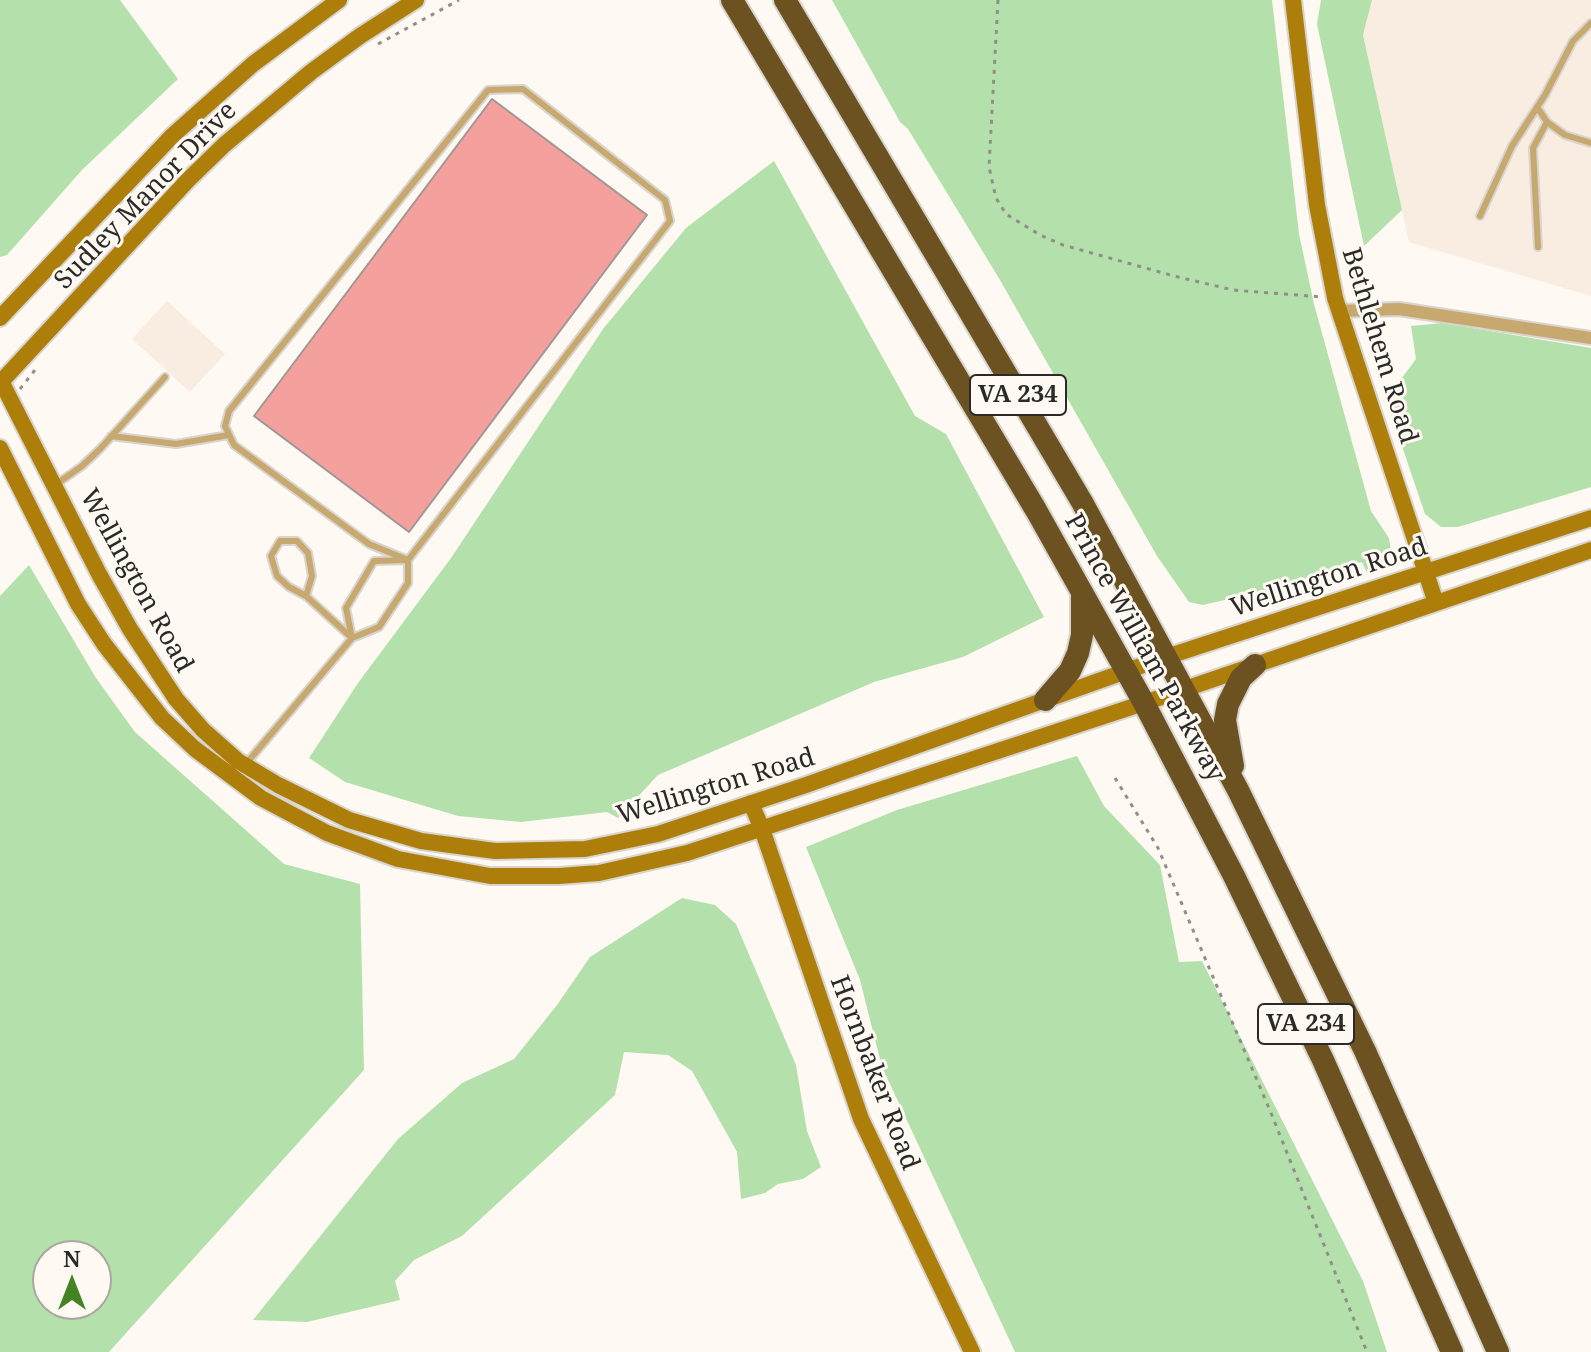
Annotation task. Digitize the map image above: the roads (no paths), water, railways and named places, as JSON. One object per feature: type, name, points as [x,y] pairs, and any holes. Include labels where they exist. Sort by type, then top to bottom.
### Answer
[{"type":"highway","name":"Prince William Parkway","points":[[732,0],[1027,494],[1144,703],[1234,876],[1323,1060],[1452,1352]]},
{"type":"highway","name":"Prince William Parkway","points":[[785,0],[1082,502],[1238,790],[1365,1051],[1498,1352]]},
{"type":"highway","points":[[1045,700],[1059,686],[1078,653],[1084,615],[1080,588]]},
{"type":"highway","points":[[1238,790],[1225,720],[1234,690],[1255,665]]},
{"type":"main road","name":"Sudley Manor Drive","points":[[0,318],[172,136],[253,64],[339,0]]},
{"type":"main road","name":"Sudley Manor Drive","points":[[0,381],[224,145],[311,72],[416,0]]},
{"type":"main road","name":"Bethlehem Road","points":[[1293,0],[1317,205],[1337,304],[1436,603]]},
{"type":"main road","name":"Wellington Road","points":[[0,381],[99,574],[151,663],[203,730],[245,765],[349,820],[421,841],[495,851],[540,852],[619,843],[658,834],[1166,657],[1591,518]]},
{"type":"main road","name":"Wellington Road","points":[[0,448],[78,604],[132,682],[162,718],[195,749],[261,798],[298,819],[353,843],[398,859],[490,876],[599,873],[632,868],[687,853],[1184,690],[1591,550]]},
{"type":"main road","name":"Hornbaker Road","points":[[751,803],[861,1119],[972,1352]]},
{"type":"street","points":[[1337,304],[1410,310],[1591,338]]},
{"type":"lane","points":[[1480,216],[1512,146],[1573,41],[1591,23]]},
{"type":"lane","points":[[245,765],[352,638],[379,627],[408,583],[408,560],[670,221],[665,200],[523,89],[488,90],[229,411],[225,426],[234,445],[369,544],[408,560]]},
{"type":"lane","points":[[1537,107],[1547,122],[1565,135],[1591,143]]},
{"type":"lane","points":[[1538,247],[1533,148],[1547,122]]},
{"type":"lane","points":[[55,485],[82,466],[165,377]]},
{"type":"lane","points":[[111,436],[176,444],[229,435]]},
{"type":"lane","points":[[306,596],[312,576],[308,553],[297,541],[280,541],[271,556],[277,576],[306,596],[352,638]]},
{"type":"lane","points":[[352,638],[346,608],[374,561],[408,560]]}]
